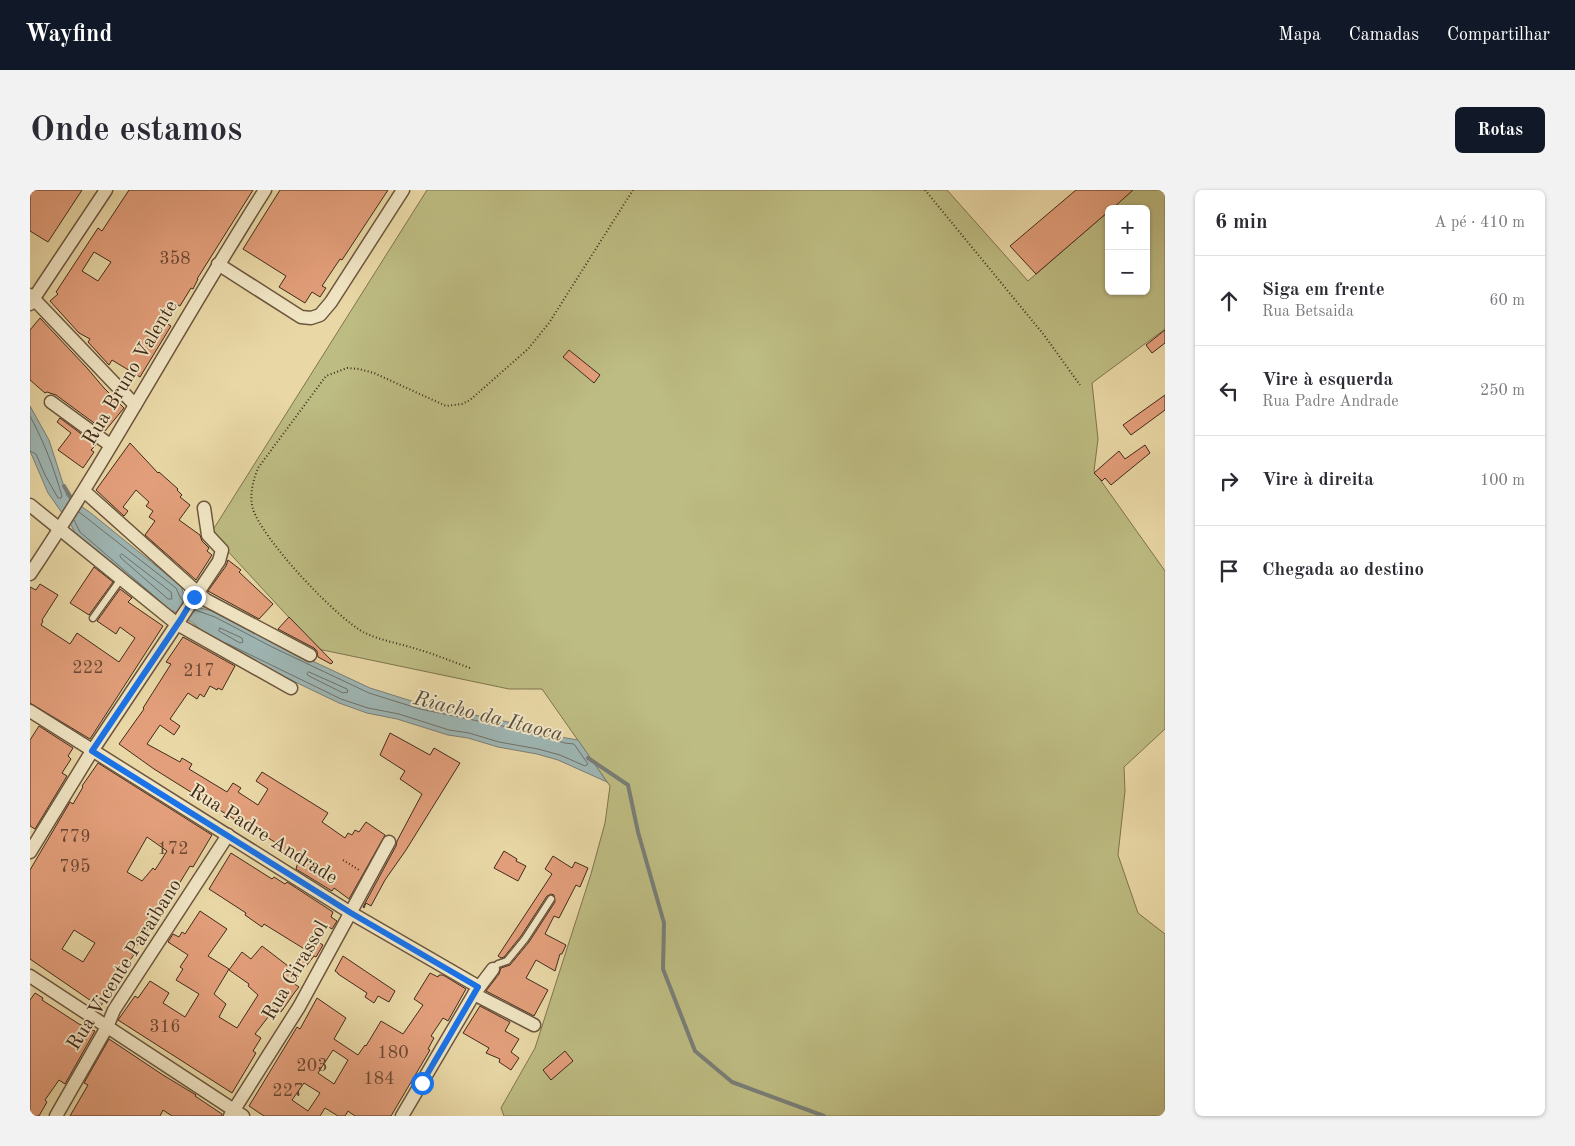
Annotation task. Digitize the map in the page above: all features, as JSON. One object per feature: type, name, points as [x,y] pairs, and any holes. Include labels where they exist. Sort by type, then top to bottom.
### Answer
[{"type":"street","points":[[106,190],[31,300],[135,405]]},
{"type":"street","name":"Rua Bruno Valente","points":[[30,574],[61,528],[218,264],[265,190]]},
{"type":"street","points":[[218,264],[301,317],[320,315],[350,275],[403,190]]},
{"type":"street","points":[[51,402],[110,445]]},
{"type":"street","points":[[82,493],[196,595],[310,655]]},
{"type":"street","points":[[30,505],[61,528],[121,579],[179,621],[291,688]]},
{"type":"street","points":[[30,852],[92,751],[219,561],[222,550],[208,535],[204,508]]},
{"type":"street","name":"Rua Padre Andrade","points":[[30,711],[351,913],[534,1025]]},
{"type":"street","name":"Rua Vicente Paraibano","points":[[56,1116],[107,1027],[114,1010],[228,835]]},
{"type":"street","name":"Rua Girassol","points":[[235,1114],[299,1007],[389,842]]},
{"type":"street","points":[[402,1116],[476,990],[493,969]]},
{"type":"street","points":[[30,976],[235,1114]]},
{"type":"lane","points":[[92,618],[121,579]]},
{"type":"lane","points":[[493,969],[498,964],[507,961],[525,939],[551,899]]},
{"type":"path","points":[[470,668],[363,632],[340,616],[298,572],[259,524],[251,496],[258,468],[326,376],[335,371],[347,368],[374,373],[446,406],[462,404],[470,400],[528,349],[550,323],[632,190]]},
{"type":"path","points":[[925,190],[1044,335],[1080,385]]},
{"type":"path","points":[[343,860],[370,876]]},
{"type":"shaded area","points":[[427,190],[947,190],[1028,281],[1105,214],[1105,295],[1150,295],[1150,205],[1116,205],[1133,190],[1165,190],[1165,329],[1092,383],[1098,439],[1094,471],[1165,571],[1165,729],[1124,767],[1125,791],[1118,855],[1138,913],[1165,934],[1165,1116],[504,1116],[501,1108],[535,1048],[591,874],[605,823],[610,786],[542,689],[509,689],[318,649],[211,533]]},
{"type":"water","points":[[30,406],[49,440],[67,496],[181,586],[184,595],[200,608],[217,612],[274,643],[370,688],[421,704],[513,723],[578,740],[607,782],[558,760],[498,747],[468,738],[448,735],[397,719],[367,713],[339,703],[216,644],[193,623],[173,611],[164,610],[76,535],[48,493],[30,451]]},
{"type":"building","points":[[30,190],[82,190],[48,242],[30,231]]},
{"type":"building","points":[[129,190],[253,190],[197,279],[193,289],[191,288],[180,306],[174,303],[163,321],[171,326],[140,377],[112,360],[109,365],[88,342],[90,339],[79,333],[50,301],[58,294],[56,292],[98,228],[102,231]],"holes":[[[94,252],[111,262],[98,281],[82,271]]]},
{"type":"building","points":[[280,190],[388,190],[342,260],[340,259],[322,286],[326,288],[320,297],[312,292],[305,303],[279,287],[286,276],[243,249]]},
{"type":"building","points":[[1076,190],[1133,190],[1116,205],[1105,205],[1105,214],[1036,274],[1010,246]]},
{"type":"building","points":[[40,318],[124,408],[105,431],[56,395],[45,393],[30,380],[30,330]]},
{"type":"building","points":[[1165,330],[1165,343],[1152,353],[1146,345]]},
{"type":"building","points":[[569,350],[600,375],[594,383],[563,357]]},
{"type":"building","points":[[1165,395],[1165,410],[1131,435],[1123,425]]},
{"type":"building","points":[[60,418],[96,445],[91,450],[94,452],[83,468],[58,450],[71,433],[57,422]]},
{"type":"building","points":[[130,443],[158,473],[178,489],[182,495],[180,497],[190,505],[179,520],[200,535],[202,541],[209,548],[207,551],[212,555],[196,580],[145,535],[155,521],[149,517],[153,511],[146,506],[149,502],[136,490],[123,507],[128,511],[124,516],[96,490]]},
{"type":"building","points":[[1145,445],[1150,453],[1111,485],[1105,478],[1102,481],[1094,473],[1119,451],[1125,459]]},
{"type":"building","points":[[228,560],[241,570],[239,572],[273,604],[259,619],[208,591],[226,566]]},
{"type":"building","points":[[94,567],[113,582],[89,615],[70,603]]},
{"type":"building","points":[[40,584],[58,595],[42,620],[41,625],[70,644],[77,633],[119,662],[135,638],[120,627],[116,634],[97,621],[120,589],[132,598],[128,602],[163,626],[90,739],[30,703],[30,587],[36,590]]},
{"type":"building","points":[[289,617],[333,662],[331,664],[318,657],[317,651],[314,648],[278,629]]},
{"type":"building","points":[[183,637],[235,666],[222,690],[218,688],[217,690],[210,686],[204,697],[200,694],[197,699],[188,693],[170,719],[180,726],[174,735],[160,725],[147,744],[180,762],[182,758],[192,764],[189,769],[227,792],[233,783],[241,788],[238,792],[258,805],[268,789],[256,781],[262,772],[328,813],[322,822],[345,838],[348,833],[352,835],[355,830],[359,832],[366,822],[385,835],[349,899],[334,888],[332,891],[296,869],[298,862],[274,846],[276,843],[255,829],[253,833],[119,744],[144,709],[171,664],[166,662]]},
{"type":"building","points":[[39,726],[73,748],[68,756],[71,759],[62,773],[67,776],[35,829],[30,826],[30,740]]},
{"type":"building","points":[[390,733],[430,755],[434,748],[460,763],[385,880],[371,906],[366,903],[364,908],[363,907],[422,794],[400,779],[405,771],[380,755]]},
{"type":"building","points":[[98,763],[212,835],[193,867],[190,866],[179,884],[181,886],[176,893],[173,892],[156,924],[153,922],[131,953],[134,955],[113,982],[114,986],[100,1007],[30,959],[30,870],[70,802],[73,804],[82,786]],"holes":[[[147,837],[167,851],[155,870],[153,868],[142,881],[127,872]],[[74,930],[95,943],[83,962],[62,949]]]},
{"type":"building","points":[[504,851],[517,859],[516,861],[526,866],[518,881],[494,868]]},
{"type":"building","points":[[231,853],[272,879],[274,877],[285,884],[287,882],[333,912],[331,917],[337,921],[332,929],[327,926],[318,942],[323,945],[316,957],[314,956],[293,983],[299,987],[281,1012],[275,1008],[255,1034],[261,1038],[253,1051],[256,1053],[232,1093],[118,1020],[135,996],[138,998],[150,981],[169,993],[163,1003],[185,1017],[199,994],[176,980],[183,969],[180,967],[188,955],[168,942],[173,934],[179,937],[182,932],[185,934],[200,911],[227,929],[208,956],[229,969],[214,994],[226,1004],[219,1017],[237,1028],[258,995],[248,986],[249,984],[229,970],[242,952],[251,959],[262,946],[292,969],[306,950],[264,924],[262,927],[245,915],[246,913],[209,889]]},
{"type":"building","points":[[553,856],[572,868],[575,862],[588,868],[580,887],[576,885],[559,918],[554,916],[545,934],[566,945],[562,954],[560,954],[555,971],[536,960],[526,978],[548,990],[534,1016],[486,991],[499,974],[501,968],[510,965],[529,942],[555,902],[554,895],[547,896],[521,936],[504,957],[498,956],[552,874],[545,869]]},
{"type":"building","points":[[343,956],[395,991],[389,1002],[378,996],[374,1003],[365,997],[367,993],[335,971]]},
{"type":"building","points":[[430,973],[438,977],[443,975],[466,989],[448,1021],[443,1018],[431,1036],[434,1038],[428,1049],[430,1050],[391,1116],[355,1116],[348,1111],[345,1116],[338,1116],[325,1108],[320,1116],[264,1116],[249,1106],[297,1027],[300,1029],[317,998],[346,1018],[334,1039],[358,1055],[366,1046],[381,1021],[403,1034],[423,1005],[414,999]],"holes":[[[333,1050],[348,1060],[334,1084],[318,1073]],[[304,1083],[320,1093],[308,1111],[292,1100]]]},
{"type":"building","points":[[35,993],[43,998],[42,1000],[79,1024],[95,1031],[65,1084],[59,1080],[45,1100],[47,1102],[39,1116],[30,1116],[30,1000]]},
{"type":"building","points":[[480,1006],[510,1022],[505,1031],[519,1039],[511,1052],[519,1058],[511,1070],[499,1062],[500,1059],[486,1053],[489,1048],[463,1033]]},
{"type":"building","points":[[109,1039],[196,1095],[222,1114],[222,1116],[172,1116],[163,1110],[160,1116],[70,1116],[88,1085],[84,1083]]},
{"type":"building","points":[[565,1051],[573,1061],[551,1080],[543,1070]]},
{"type":"waterway","name":"Riacho da Itaoca","points":[[64,486],[73,501]]},
{"type":"waterway","name":"Riacho da Itaoca","points":[[588,758],[628,785],[638,832],[664,923],[663,969],[695,1051],[732,1082],[824,1116]]},
{"type":"route","points":[[194,597],[92,751],[351,913],[478,987],[422,1083]]}]
